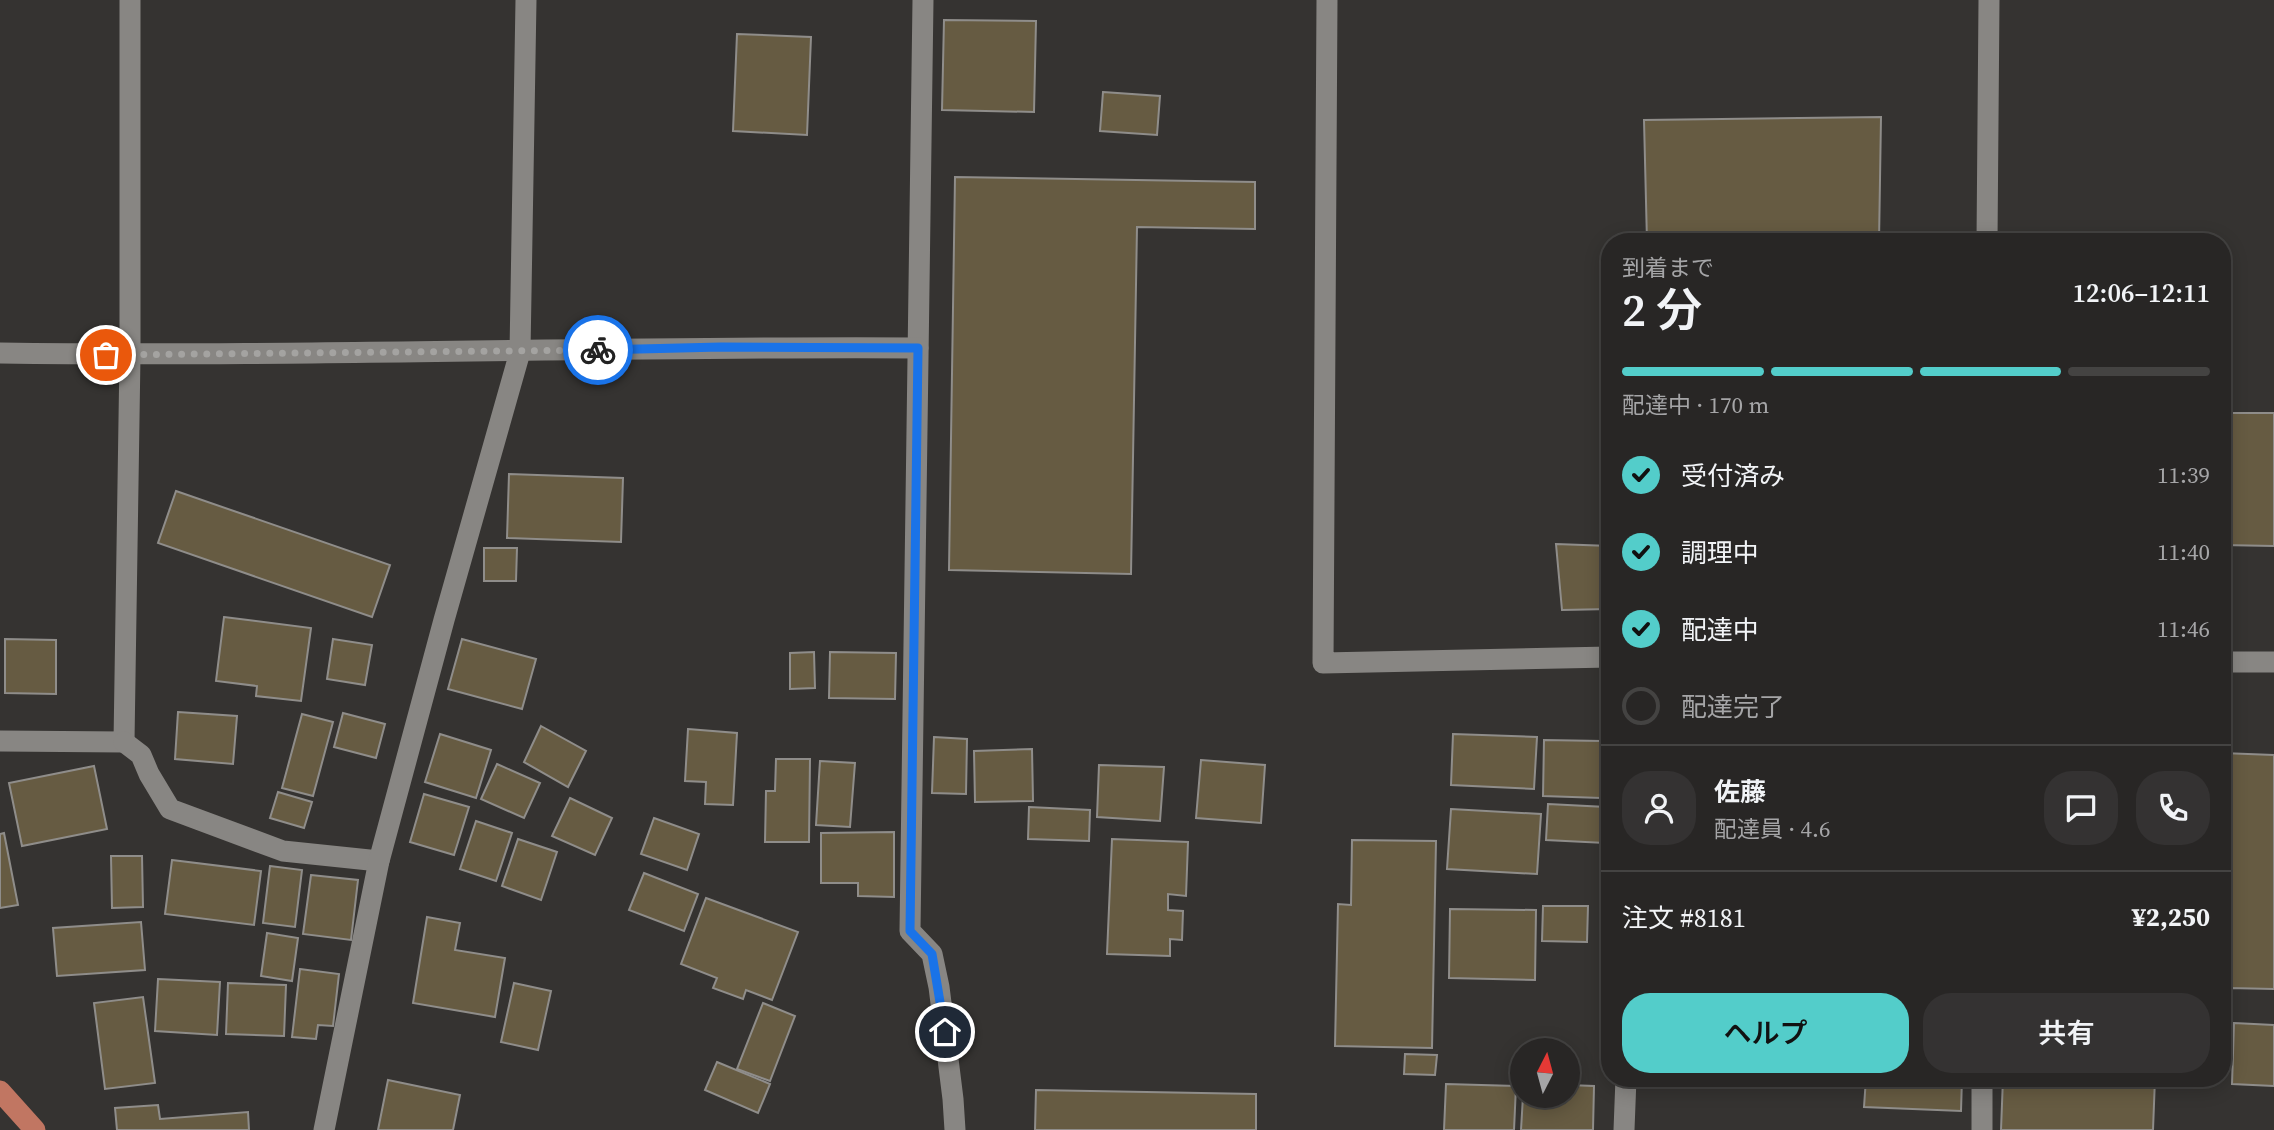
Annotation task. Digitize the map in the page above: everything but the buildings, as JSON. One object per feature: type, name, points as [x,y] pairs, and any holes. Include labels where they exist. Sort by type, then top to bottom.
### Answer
[{"type":"main road","points":[[0,1091],[35,1130]]},
{"type":"street","points":[[124,742],[130,355],[130,0]]},
{"type":"street","points":[[324,1130],[379,861],[520,352],[526,0]]},
{"type":"street","points":[[923,0],[910,931],[932,954],[941,999],[955,1130]]},
{"type":"street","points":[[1327,0],[1323,663],[1601,657]]},
{"type":"street","points":[[1987,233],[1989,0]]},
{"type":"street","points":[[0,353],[130,355],[520,352],[721,347],[918,348]]},
{"type":"street","points":[[2231,662],[2274,662]]},
{"type":"street","points":[[0,741],[124,742],[141,755],[170,809],[284,851],[379,861]]},
{"type":"street","points":[[1625,1130],[1626,1087]]},
{"type":"street","points":[[1982,1087],[1982,1130]]},
{"type":"way so far","points":[[106,355],[598,350]]},
{"type":"route","points":[[598,350],[721,347],[918,348],[910,931],[932,954],[945,1032]]}]
